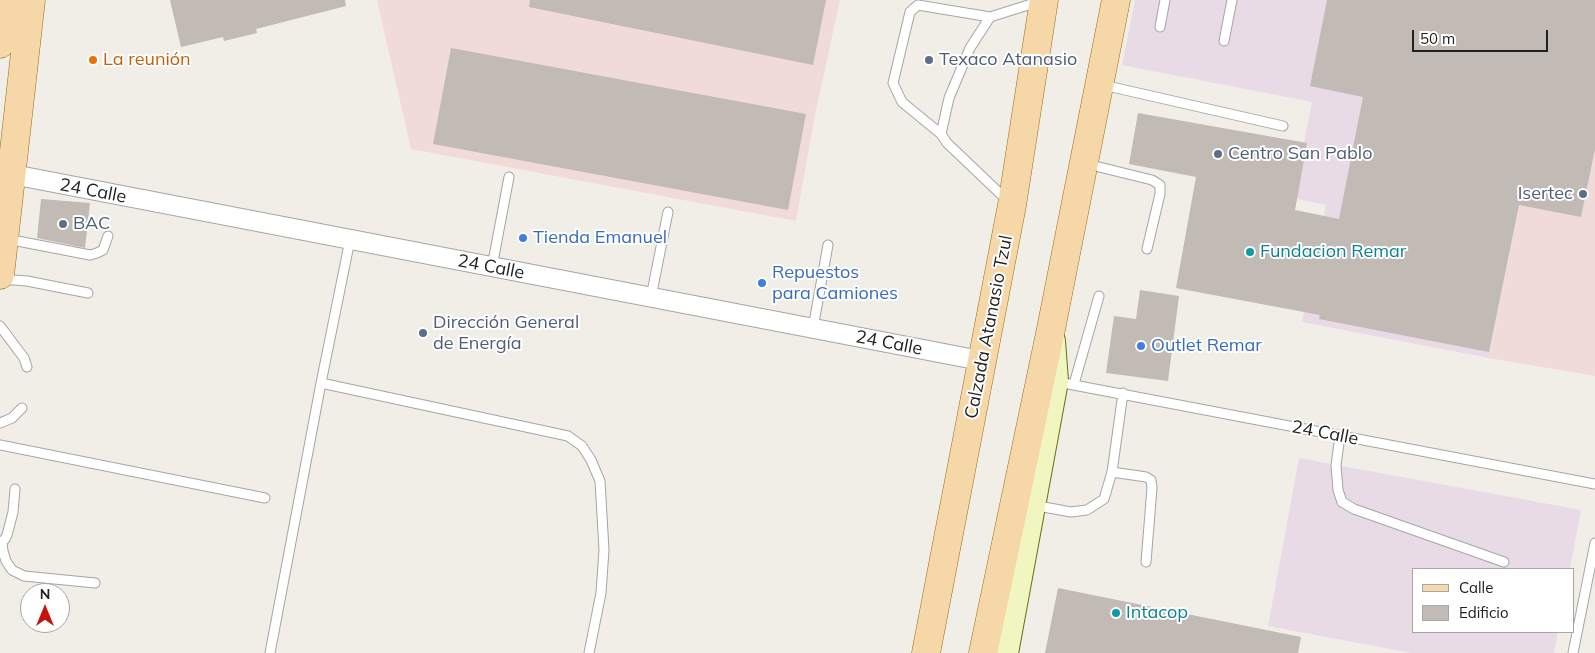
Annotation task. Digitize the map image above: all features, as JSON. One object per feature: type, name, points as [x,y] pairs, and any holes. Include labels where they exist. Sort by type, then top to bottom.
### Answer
[{"type":"main road","points":[[0,44],[6,0]]},
{"type":"main road","points":[[0,275],[4,238],[6,174],[31,0]]},
{"type":"main road","name":"Calzada Atanasio Tzul","points":[[926,653],[1012,205],[1044,0]]},
{"type":"main road","points":[[983,653],[1051,329],[1116,0]]},
{"type":"street","name":"24 Calle","points":[[6,174],[982,360]]},
{"type":"street","points":[[1005,653],[1032,505],[1065,382],[1051,329]]},
{"type":"lane","points":[[1012,205],[947,143],[941,134],[902,102],[893,83],[910,12],[918,5],[990,17],[1044,0]]},
{"type":"lane","points":[[1160,27],[1165,0]]},
{"type":"lane","points":[[1224,41],[1232,0]]},
{"type":"lane","points":[[941,134],[949,98],[956,81],[970,48],[990,17]]},
{"type":"lane","points":[[1100,84],[1284,126]]},
{"type":"lane","points":[[1084,163],[1152,180],[1160,186],[1160,194],[1147,249]]},
{"type":"lane","points":[[492,267],[509,177]]},
{"type":"lane","points":[[651,297],[668,212]]},
{"type":"lane","points":[[4,238],[90,254],[102,250],[108,236]]},
{"type":"lane","points":[[270,653],[350,240]]},
{"type":"lane","points":[[814,328],[828,245]]},
{"type":"lane","points":[[0,279],[27,281],[88,293]]},
{"type":"lane","points":[[1065,382],[1099,296]]},
{"type":"lane","points":[[0,326],[24,358],[27,368]]},
{"type":"lane","name":"24 Calle","points":[[1065,382],[1595,484]]},
{"type":"lane","points":[[321,383],[568,436],[582,446],[591,460],[600,481],[604,550],[602,593],[589,653]]},
{"type":"lane","points":[[1032,505],[1071,512],[1087,510],[1104,499],[1112,472],[1123,393]]},
{"type":"lane","points":[[0,423],[12,418],[22,408]]},
{"type":"lane","points":[[1340,436],[1336,465],[1338,490],[1342,502],[1354,509],[1504,562]]},
{"type":"lane","points":[[0,445],[264,498]]},
{"type":"lane","points":[[1112,472],[1146,477],[1151,480],[1146,562]]},
{"type":"lane","points":[[15,489],[13,512],[7,535],[1,542],[6,561],[12,570],[24,576],[95,583]]},
{"type":"lane","points":[[1573,653],[1595,543]]},
{"type":"shaded area","points":[[377,0],[840,0],[815,115],[796,221],[411,149]]},
{"type":"shaded area","points":[[1135,0],[1560,0],[1489,358],[1302,322],[1326,205],[1293,198],[1312,102],[1122,65]]},
{"type":"shaded area","points":[[1560,0],[1595,0],[1595,376],[1489,358]]},
{"type":"shaded area","points":[[1299,458],[1581,510],[1570,568],[1412,568],[1412,633],[1558,633],[1554,653],[1411,653],[1268,626]]},
{"type":"building","points":[[170,0],[345,0],[346,6],[256,29],[257,33],[224,41],[223,37],[181,47]]},
{"type":"building","points":[[530,0],[826,0],[813,65],[529,7]]},
{"type":"building","points":[[1327,0],[1595,0],[1595,149],[1581,217],[1519,205],[1489,352],[1319,319],[1320,315],[1176,288],[1196,177],[1129,164],[1138,113],[1307,143],[1295,210],[1339,219],[1363,97],[1310,86]]},
{"type":"building","points":[[451,48],[806,114],[788,210],[433,144]]},
{"type":"building","name":"BAC","points":[[41,199],[90,203],[85,248],[37,238]]},
{"type":"building","name":"Outlet Remar","points":[[1140,290],[1179,296],[1168,381],[1106,373],[1114,316],[1136,319]]},
{"type":"building","name":"Intacop","points":[[1058,588],[1301,637],[1298,653],[1045,653]]},
{"type":"place","name":"La reunión","points":[[93,60]]},
{"type":"place","name":"Texaco Atanasio","points":[[929,60]]},
{"type":"place","name":"Centro San Pablo","points":[[1218,154]]},
{"type":"place","name":"Isertec","points":[[1583,194]]},
{"type":"place","name":"BAC","points":[[63,224]]},
{"type":"place","name":"Tienda Emanuel","points":[[523,238]]},
{"type":"place","name":"Fundacion Remar","points":[[1250,252]]},
{"type":"place","name":"Repuestos para Camiones","points":[[762,283]]},
{"type":"place","name":"Dirección General de Energía","points":[[423,333]]},
{"type":"place","name":"Outlet Remar","points":[[1141,346]]},
{"type":"place","name":"Intacop","points":[[1116,613]]}]
